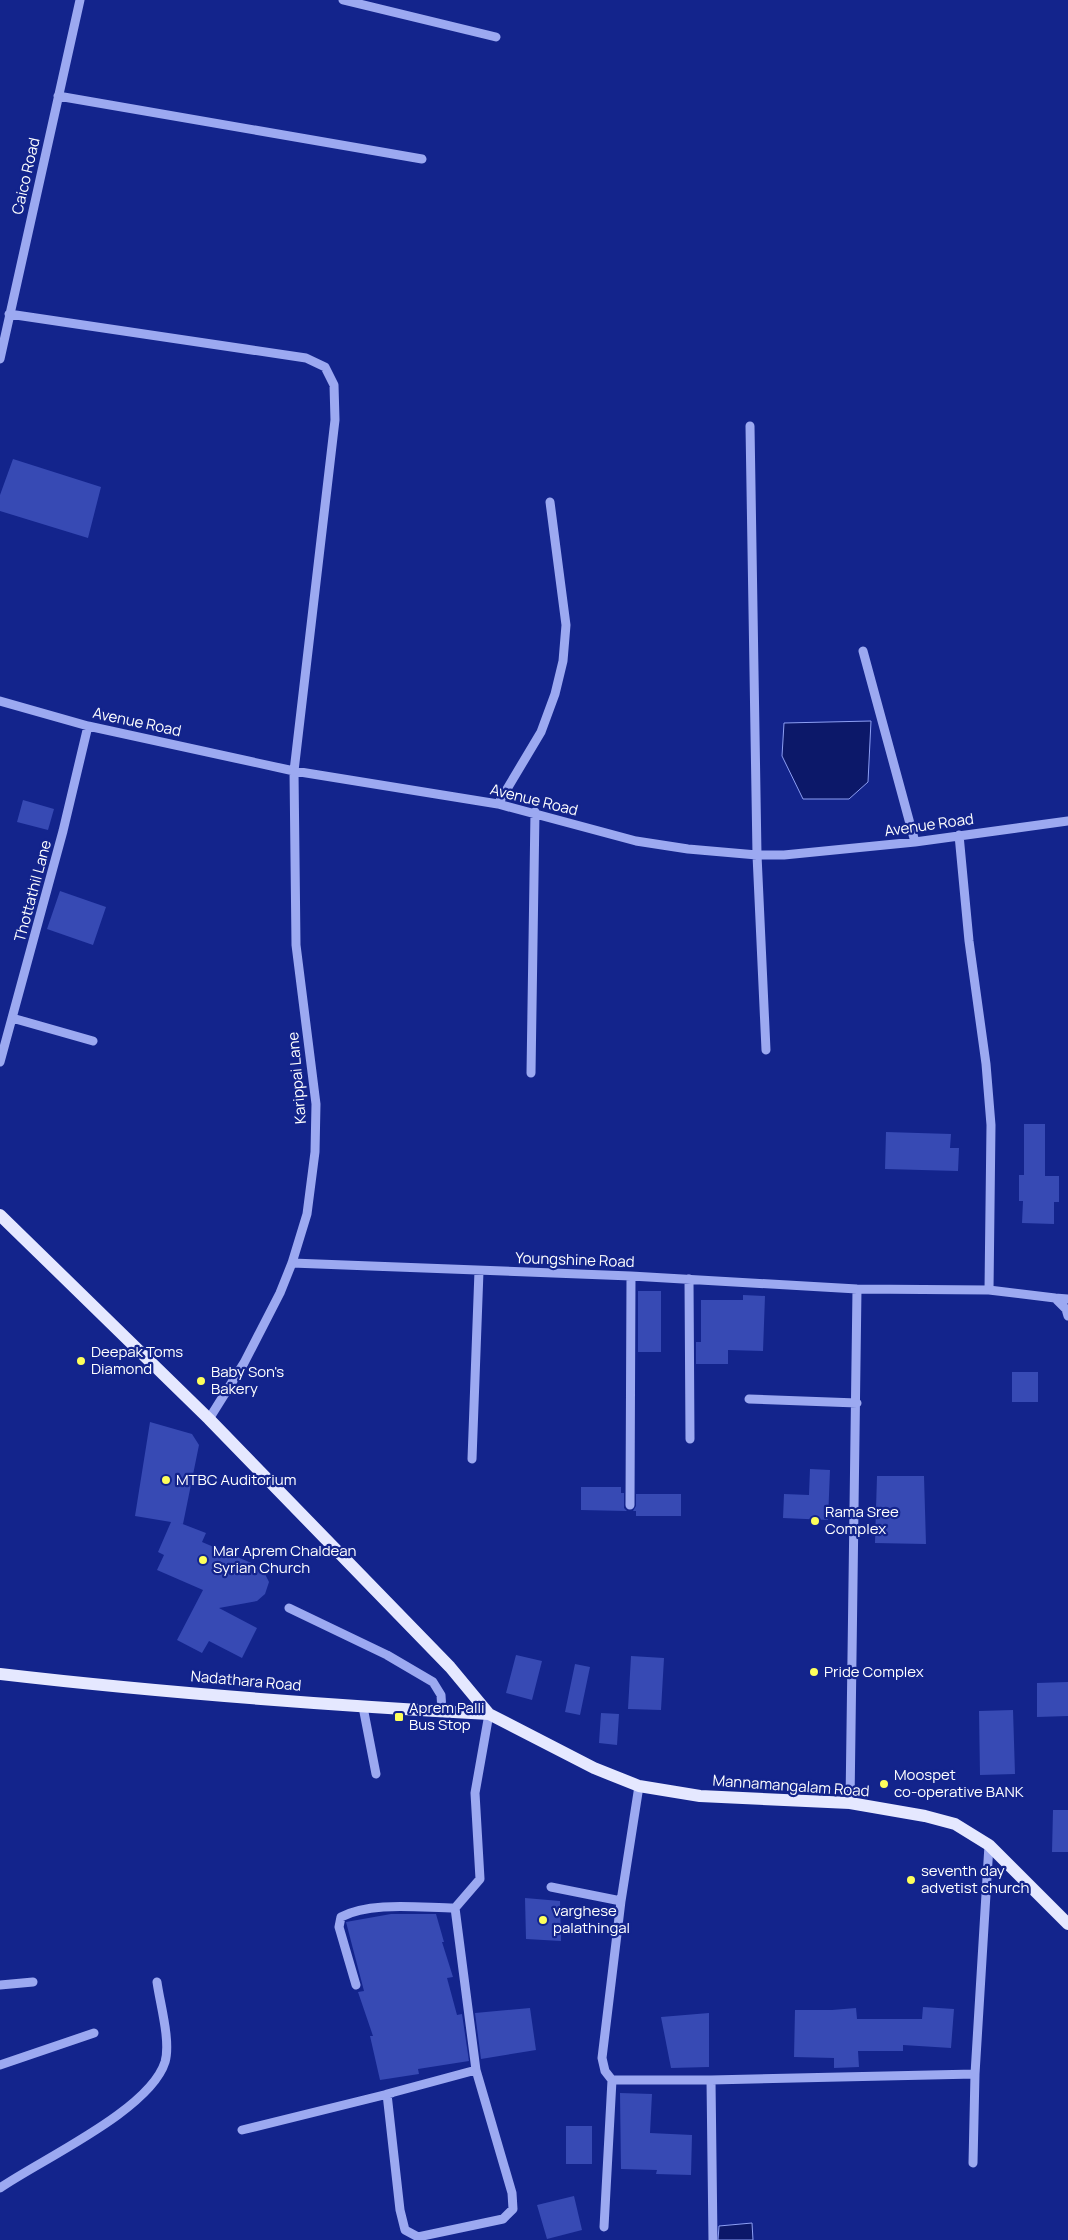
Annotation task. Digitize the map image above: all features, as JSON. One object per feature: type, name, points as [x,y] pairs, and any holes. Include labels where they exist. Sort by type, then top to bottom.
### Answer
[{"type":"main road","points":[[0,1215],[209,1419],[450,1667],[489,1714]]},
{"type":"main road","name":"Nadathara Road","points":[[0,1674],[99,1685],[363,1707],[489,1714]]},
{"type":"main road","name":"Mannamangalam Road","points":[[489,1714],[594,1768],[639,1786],[700,1796],[850,1803],[925,1816],[955,1824],[989,1845],[1068,1924]]},
{"type":"street","name":"Caico Road","points":[[0,359],[80,0]]},
{"type":"street","points":[[343,0],[496,37]]},
{"type":"street","points":[[58,96],[422,159]]},
{"type":"street","name":"Karippai Lane","points":[[9,314],[306,358],[325,368],[334,385],[335,420],[294,772],[296,946],[316,1104],[315,1152],[307,1214],[292,1263],[280,1293],[244,1363],[209,1419]]},
{"type":"street","points":[[750,426],[757,855],[766,1050]]},
{"type":"street","points":[[498,804],[541,732],[555,694],[563,662],[566,625],[550,502]]},
{"type":"street","points":[[863,651],[915,842]]},
{"type":"street","name":"Avenue Road","points":[[0,701],[88,726],[294,772],[498,804],[535,812],[636,841],[688,849],[757,855],[833,851],[1068,821]]},
{"type":"street","name":"Thottathil Lane","points":[[0,1062],[63,832],[88,726]]},
{"type":"street","points":[[531,1073],[535,812]]},
{"type":"street","points":[[959,835],[969,941],[986,1064],[990,1125],[989,1290]]},
{"type":"street","points":[[12,1018],[93,1041]]},
{"type":"street","name":"Youngshine Road","points":[[292,1263],[632,1276],[857,1289],[989,1290],[1068,1299]]},
{"type":"street","points":[[472,1459],[479,1271]]},
{"type":"street","points":[[630,1505],[632,1276]]},
{"type":"street","points":[[689,1279],[690,1438]]},
{"type":"street","points":[[850,1803],[857,1403],[857,1289]]},
{"type":"street","points":[[1055,1298],[1066,1309],[1068,1316]]},
{"type":"street","points":[[749,1399],[857,1403]]},
{"type":"street","points":[[289,1608],[387,1655],[433,1682],[441,1695],[442,1711]]},
{"type":"street","points":[[363,1707],[376,1774]]},
{"type":"street","points":[[476,2070],[387,2094],[400,2210],[405,2230],[418,2237],[503,2219],[513,2209],[512,2193],[476,2070],[455,1908],[480,1879],[475,1793],[489,1714]]},
{"type":"street","points":[[604,2227],[612,2080],[605,2071],[602,2058],[621,1900],[639,1786]]},
{"type":"street","points":[[973,2163],[975,2074],[989,1845]]},
{"type":"street","points":[[551,1887],[621,1900]]},
{"type":"street","points":[[356,1985],[339,1927],[341,1917],[351,1912],[382,1908],[455,1908]]},
{"type":"street","points":[[0,1985],[33,1982]]},
{"type":"street","points":[[0,2188],[21,2173],[114,2119],[152,2085],[165,2062],[166,2042],[157,1982]]},
{"type":"street","points":[[0,2065],[94,2033]]},
{"type":"street","points":[[612,2080],[711,2080],[975,2074]]},
{"type":"street","points":[[711,2080],[713,2240]]},
{"type":"street","points":[[242,2130],[403,2090]]},
{"type":"shaded area","points":[[871,721],[868,782],[849,799],[803,799],[782,756],[784,723]]},
{"type":"shaded area","points":[[752,2223],[753,2240],[718,2240],[719,2226]]},
{"type":"building","points":[[13,459],[101,487],[88,538],[0,511],[0,495]]},
{"type":"building","points":[[23,800],[54,809],[48,830],[17,822]]},
{"type":"building","points":[[60,891],[106,907],[93,945],[47,929]]},
{"type":"building","points":[[1024,1124],[1045,1124],[1045,1176],[1059,1176],[1059,1202],[1054,1202],[1054,1224],[1022,1223],[1023,1201],[1019,1201],[1019,1175],[1024,1175]]},
{"type":"building","points":[[886,1132],[951,1134],[950,1148],[959,1148],[958,1171],[885,1169]]},
{"type":"building","points":[[638,1291],[661,1291],[661,1352],[638,1352]]},
{"type":"building","points":[[743,1295],[765,1296],[763,1351],[728,1350],[728,1364],[696,1364],[696,1342],[701,1342],[701,1300],[743,1300]]},
{"type":"building","points":[[1012,1372],[1038,1372],[1038,1402],[1012,1402]]},
{"type":"building","points":[[150,1422],[192,1434],[199,1445],[183,1524],[180,1523],[206,1533],[202,1542],[256,1565],[265,1574],[269,1582],[265,1594],[257,1601],[219,1608],[257,1628],[242,1658],[209,1641],[202,1653],[177,1640],[203,1590],[157,1570],[164,1555],[158,1552],[171,1522],[135,1516]]},
{"type":"building","points":[[810,1469],[830,1470],[828,1520],[783,1518],[784,1494],[809,1495]]},
{"type":"building","points":[[877,1476],[924,1476],[926,1544],[875,1543]]},
{"type":"building","points":[[581,1487],[621,1487],[621,1493],[624,1493],[624,1508],[627,1511],[581,1510]]},
{"type":"building","points":[[636,1494],[681,1494],[681,1516],[636,1516],[636,1511],[633,1511],[636,1506]]},
{"type":"building","points":[[516,1655],[542,1661],[532,1700],[506,1693]]},
{"type":"building","points":[[631,1656],[664,1658],[661,1710],[628,1709]]},
{"type":"building","points":[[575,1664],[590,1667],[580,1715],[565,1712]]},
{"type":"building","points":[[1068,1682],[1068,1716],[1037,1717],[1037,1683]]},
{"type":"building","points":[[1013,1710],[1015,1774],[980,1775],[979,1711]]},
{"type":"building","points":[[601,1713],[619,1714],[617,1745],[599,1743]]},
{"type":"building","points":[[1053,1810],[1068,1810],[1068,1852],[1052,1852]]},
{"type":"building","name":"varghese palathingal","points":[[525,1898],[560,1901],[561,1941],[526,1939]]},
{"type":"building","points":[[391,1914],[436,1914],[444,1942],[442,1942],[453,1977],[447,1978],[457,2015],[462,2014],[469,2061],[418,2069],[419,2074],[380,2080],[370,2036],[373,2036],[358,1992],[364,1991],[346,1922]]},
{"type":"building","points":[[923,2007],[954,2009],[951,2048],[903,2045],[903,2051],[858,2051],[859,2067],[834,2068],[834,2058],[794,2057],[795,2010],[856,2008],[857,2019],[922,2019]]},
{"type":"building","points":[[530,2008],[536,2050],[481,2059],[475,2013]]},
{"type":"building","points":[[709,2013],[709,2067],[671,2068],[661,2017]]},
{"type":"building","points":[[620,2093],[652,2094],[650,2133],[692,2135],[691,2175],[656,2174],[657,2170],[621,2169]]},
{"type":"building","points":[[566,2126],[592,2126],[592,2164],[566,2164]]},
{"type":"building","points":[[574,2196],[582,2230],[547,2239],[537,2205]]},
{"type":"place","name":"Deepak Toms Diamond","points":[[81,1361]]},
{"type":"place","name":"Baby Son's Bakery","points":[[201,1381]]},
{"type":"place","name":"MTBC Auditorium","points":[[166,1480]]},
{"type":"place","name":"Rama Sree Complex","points":[[815,1521]]},
{"type":"place","name":"Mar Aprem Chaldean Syrian Church","points":[[203,1560]]},
{"type":"place","name":"Pride Complex","points":[[814,1672]]},
{"type":"place","name":"Aprem Palli Bus Stop","points":[[399,1717]]},
{"type":"place","name":"Moospet co-operative BANK","points":[[884,1784]]},
{"type":"place","name":"seventh day advetist church","points":[[911,1880]]},
{"type":"place","name":"varghese palathingal","points":[[543,1920]]}]
